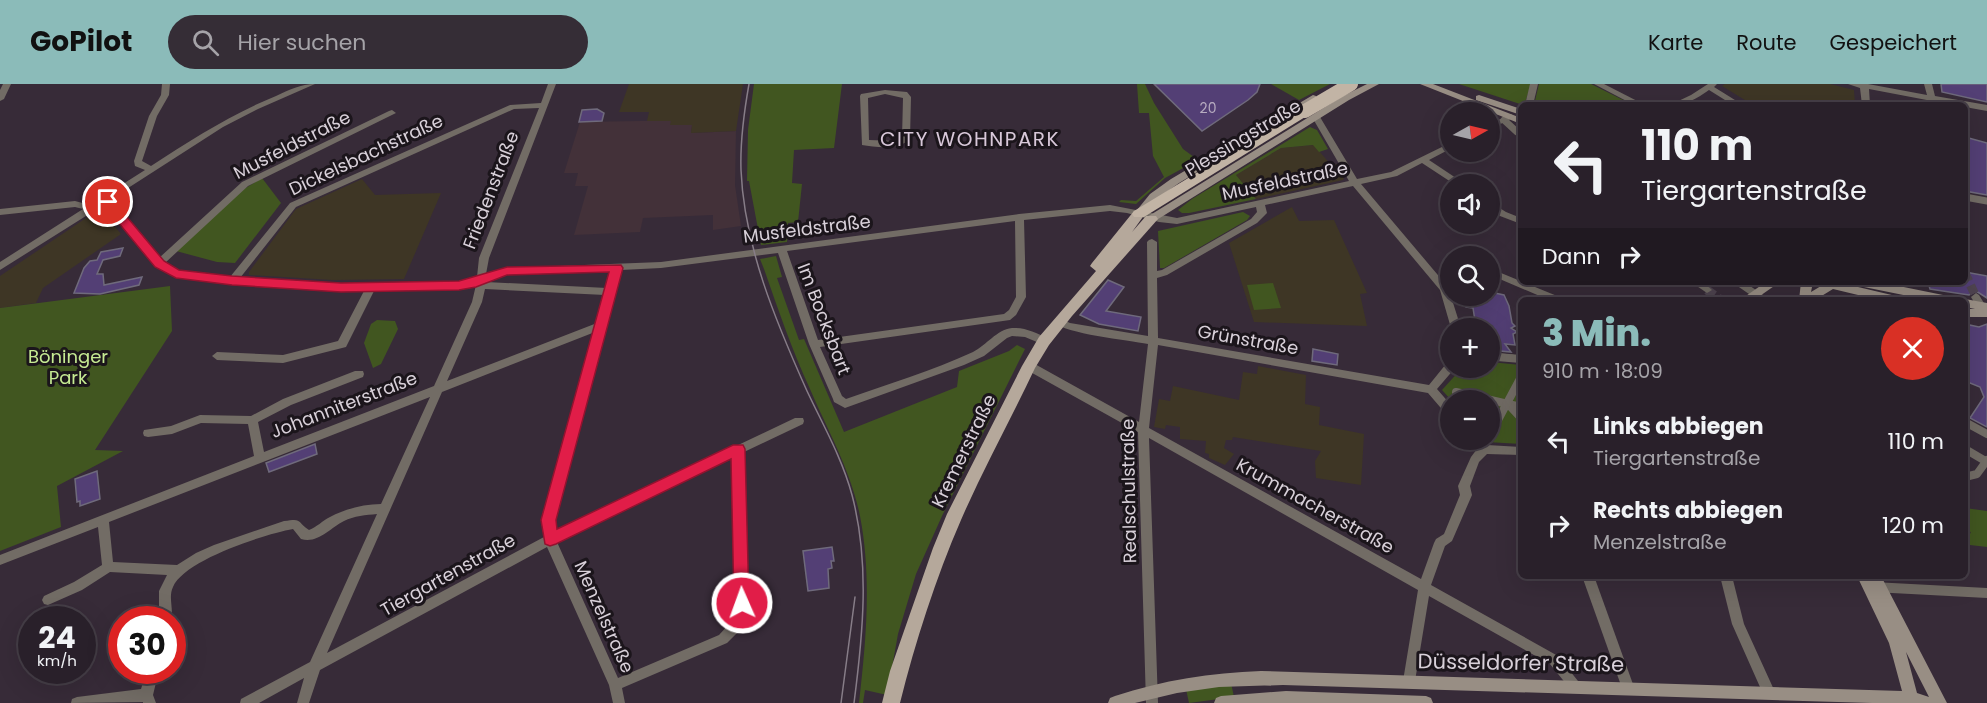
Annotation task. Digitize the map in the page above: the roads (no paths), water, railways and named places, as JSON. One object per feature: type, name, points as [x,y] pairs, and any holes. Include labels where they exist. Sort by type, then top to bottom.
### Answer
[{"type":"highway","name":"Plessingstraße","points":[[1145,216],[1162,200],[1310,114],[1352,84]]},
{"type":"main road","name":"Plessingstraße","points":[[1145,216],[1154,196],[1203,163],[1326,91],[1352,84]]},
{"type":"main road","name":"Plessingstraße","points":[[1145,216],[1310,114],[1374,84]]},
{"type":"main road","points":[[1425,84],[1470,102]]},
{"type":"main road","points":[[1441,84],[1518,111]]},
{"type":"main road","name":"Kremerstraße","points":[[891,703],[899,671],[931,575],[953,519],[1029,366],[1044,340],[1075,302],[1098,264],[1145,216]]},
{"type":"main road","points":[[1756,297],[1770,285]]},
{"type":"main road","points":[[1813,297],[1824,285]]},
{"type":"main road","points":[[1834,285],[1884,297]]},
{"type":"main road","points":[[1874,285],[1933,297]]},
{"type":"main road","points":[[1968,304],[1983,307]]},
{"type":"main road","points":[[1968,312],[1983,307]]},
{"type":"main road","points":[[1872,582],[1896,642],[1912,701]]},
{"type":"main road","points":[[1872,582],[1940,703]]},
{"type":"main road","name":"Kremerstraße","points":[[900,703],[914,631]]},
{"type":"main road","name":"Düsseldorfer Straße","points":[[1115,703],[1229,679],[1628,687],[1769,692],[1927,703]]},
{"type":"main road","points":[[1221,703],[1286,698],[1426,703]]},
{"type":"street","points":[[0,99],[8,84]]},
{"type":"street","points":[[151,170],[138,164],[138,161],[153,116],[165,95],[166,84]]},
{"type":"street","points":[[0,267],[246,111],[310,84]]},
{"type":"street","name":"Friedenstraße","points":[[303,703],[314,668],[477,302],[484,258],[552,84]]},
{"type":"street","points":[[1530,102],[1534,84]]},
{"type":"street","points":[[1598,84],[1635,102]]},
{"type":"street","points":[[1852,84],[1950,102]]},
{"type":"street","points":[[1928,84],[1932,99]]},
{"type":"street","points":[[1680,102],[1711,86],[1735,102]]},
{"type":"street","points":[[1864,86],[1866,102]]},
{"type":"street","points":[[887,88],[906,95],[906,138],[897,144],[865,142],[864,96],[887,88]]},
{"type":"street","name":"Dickelsbachstraße","points":[[232,281],[293,205],[513,107],[544,105]]},
{"type":"street","points":[[1968,105],[1987,108]]},
{"type":"street","name":"Musfeldstraße","points":[[159,264],[245,184],[392,113]]},
{"type":"street","points":[[1310,114],[1355,183],[1440,279]]},
{"type":"street","points":[[1512,120],[1517,132]]},
{"type":"street","name":"Musfeldstraße","points":[[106,199],[159,264],[176,274],[232,281],[341,288],[459,285],[481,283],[507,271],[661,265],[1019,217],[1110,208],[1125,209],[1145,216],[1177,221],[1394,174],[1440,151]]},
{"type":"street","points":[[1423,160],[1444,174]]},
{"type":"street","points":[[1968,198],[1987,201]]},
{"type":"street","points":[[1153,275],[1164,273],[1254,221],[1262,213],[1260,203]]},
{"type":"street","points":[[0,212],[75,204],[91,208]]},
{"type":"street","points":[[1500,210],[1518,218]]},
{"type":"street","points":[[814,344],[1006,317],[1020,304],[1021,297],[1019,217]]},
{"type":"street","name":"Realschulstraße","points":[[1152,242],[1153,340],[1143,430],[1152,697]]},
{"type":"street","name":"Im Bocksbart","points":[[781,249],[814,344],[838,399],[845,404],[851,404],[981,353],[1003,335],[1012,332]]},
{"type":"street","name":"Menzelstraße","points":[[617,268],[599,326],[549,520],[550,540],[615,686],[619,703]]},
{"type":"street","points":[[1500,277],[1518,284]]},
{"type":"street","points":[[481,283],[539,289],[609,292]]},
{"type":"street","points":[[1520,285],[1549,297]]},
{"type":"street","points":[[1700,285],[1707,290]]},
{"type":"street","points":[[1741,285],[1754,297]]},
{"type":"street","points":[[218,356],[283,359],[342,344],[371,287]]},
{"type":"street","points":[[1006,317],[1012,332],[1026,333],[1044,340]]},
{"type":"street","name":"Grünstraße","points":[[1059,322],[1068,326],[1431,389]]},
{"type":"street","name":"Johanniterstraße","points":[[0,560],[599,326]]},
{"type":"street","points":[[1500,357],[1518,359]]},
{"type":"street","name":"Krummacherstraße","points":[[1029,366],[1554,660],[1576,686]]},
{"type":"street","points":[[148,434],[172,430],[200,419],[252,420],[286,402],[359,374]]},
{"type":"street","points":[[1440,399],[1431,389],[1441,378]]},
{"type":"street","points":[[1500,416],[1518,383]]},
{"type":"street","points":[[1500,401],[1518,405]]},
{"type":"street","points":[[1507,403],[1518,415]]},
{"type":"street","points":[[252,420],[260,457]]},
{"type":"street","name":"Tiergartenstraße","points":[[246,703],[550,540],[799,421]]},
{"type":"street","points":[[1968,424],[1987,434]]},
{"type":"street","points":[[615,686],[723,639],[735,627],[742,609],[738,449]]},
{"type":"street","points":[[1409,681],[1424,587],[1440,543],[1448,537],[1466,495],[1464,486],[1475,460],[1483,450]]},
{"type":"street","points":[[1500,450],[1518,451]]},
{"type":"street","points":[[1968,451],[1987,461],[1977,474],[1968,476]]},
{"type":"street","points":[[165,606],[165,588],[177,570],[202,556],[284,526],[296,524],[305,535],[314,535],[331,523],[369,508],[385,509]]},
{"type":"street","points":[[103,519],[108,567]]},
{"type":"street","points":[[48,600],[78,586],[108,567],[177,570]]},
{"type":"street","points":[[1589,579],[1628,687]]},
{"type":"street","points":[[1727,579],[1738,624],[1769,692]]},
{"type":"street","points":[[1872,582],[1987,593]]},
{"type":"street","points":[[77,703],[148,699],[151,684]]},
{"type":"tunnel","points":[[1968,280],[1976,297]]},
{"type":"tunnel","points":[[1707,290],[1717,297]]},
{"type":"tram line","points":[[749,84],[741,148],[743,198],[748,227],[773,311],[843,468],[858,521],[863,599],[854,703]]},
{"type":"tram line","points":[[841,703],[855,597]]},
{"type":"district","name":"CITY WOHNPARK","points":[[970,139]]},
{"type":"park label","name":"Böninger Park","points":[[68,367]]}]
